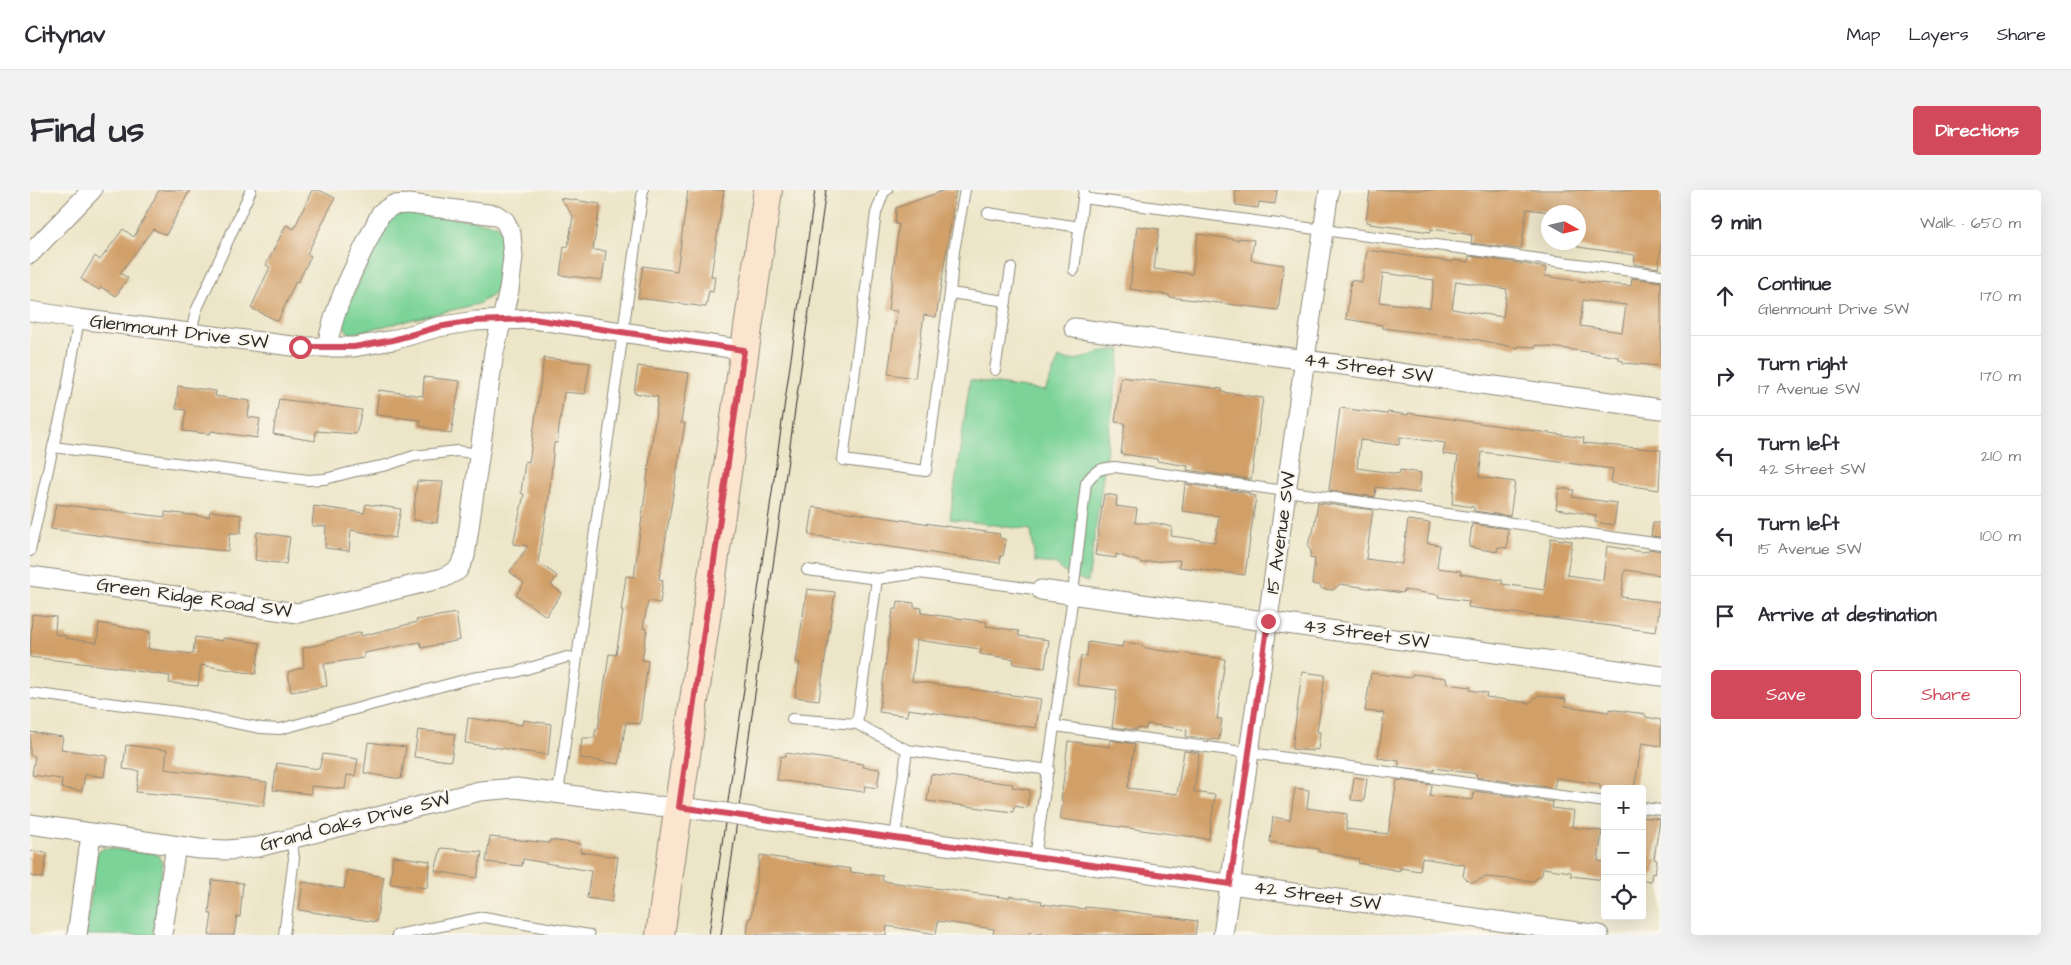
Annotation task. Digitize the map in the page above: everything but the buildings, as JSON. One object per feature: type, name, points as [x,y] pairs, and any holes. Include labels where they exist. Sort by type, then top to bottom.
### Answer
[{"type":"main road","points":[[660,935],[768,190]]},
{"type":"street","points":[[30,254],[92,190]]},
{"type":"street","name":"15 Avenue SW","points":[[1223,935],[1329,190]]},
{"type":"street","name":"Green Ridge Road SW","points":[[30,576],[298,613],[443,578],[458,570],[465,556],[494,352],[510,290],[513,257],[511,234],[506,221],[496,215],[409,204],[393,205],[381,214],[338,304],[331,325],[327,347]]},
{"type":"street","name":"Glenmount Drive SW","points":[[30,311],[300,347],[354,347],[393,340],[438,327],[474,321],[533,319],[744,350]]},
{"type":"street","name":"44 Street SW","points":[[1074,328],[1661,408]]},
{"type":"street","name":"43 Street SW","points":[[1041,590],[1661,676]]},
{"type":"street","name":"Grand Oaks Drive SW","points":[[30,824],[176,846],[228,850],[258,847],[480,791],[516,788],[654,806],[679,807]]},
{"type":"street","name":"42 Street SW","points":[[679,807],[1599,935]]},
{"type":"street","points":[[77,935],[92,834]]},
{"type":"street","points":[[162,935],[176,846]]},
{"type":"lane","points":[[191,333],[196,311],[252,190]]},
{"type":"lane","points":[[558,793],[643,190]]},
{"type":"lane","points":[[887,190],[884,191],[876,213],[844,460],[926,471],[954,251],[965,190]]},
{"type":"lane","points":[[1074,270],[1084,194],[1661,275]]},
{"type":"lane","points":[[988,212],[1080,227]]},
{"type":"lane","points":[[995,370],[1011,268]]},
{"type":"lane","points":[[950,293],[1006,301]]},
{"type":"lane","points":[[30,551],[68,381],[79,319]]},
{"type":"lane","points":[[53,447],[83,452],[142,457],[308,480],[325,479],[356,470],[387,465],[414,456],[456,451],[480,454]]},
{"type":"lane","points":[[1035,858],[1073,594],[1086,483],[1092,473],[1101,468],[1115,467],[1661,544]]},
{"type":"lane","points":[[807,570],[877,579],[918,573],[1041,590]]},
{"type":"lane","points":[[857,724],[877,579]]},
{"type":"lane","points":[[30,693],[179,712],[261,728],[280,729],[472,678],[516,672],[567,657],[576,658]]},
{"type":"lane","points":[[792,719],[857,724],[907,750],[1049,770]]},
{"type":"lane","points":[[1055,726],[1601,801]]},
{"type":"lane","points":[[895,838],[907,750]]},
{"type":"lane","points":[[1646,808],[1661,810]]},
{"type":"lane","points":[[284,935],[294,858],[291,839]]},
{"type":"lane","points":[[397,935],[484,917],[589,935]]},
{"type":"green space","points":[[399,211],[496,224],[503,238],[504,247],[501,290],[478,304],[350,334],[342,320],[389,215]]},
{"type":"green space","points":[[1121,350],[1088,582],[1067,574],[1055,564],[1035,562],[1031,530],[950,519],[970,380],[1045,391],[1059,358],[1071,360],[1105,351]]},
{"type":"green space","points":[[104,848],[157,854],[163,864],[153,935],[86,935],[96,857],[98,852]]},
{"type":"tram line","points":[[709,935],[815,190]]},
{"type":"tram line","points":[[721,935],[826,190]]},
{"type":"route","points":[[300,347],[354,347],[393,340],[438,327],[474,321],[533,319],[744,350],[679,807],[1230,884],[1268,621]]}]
